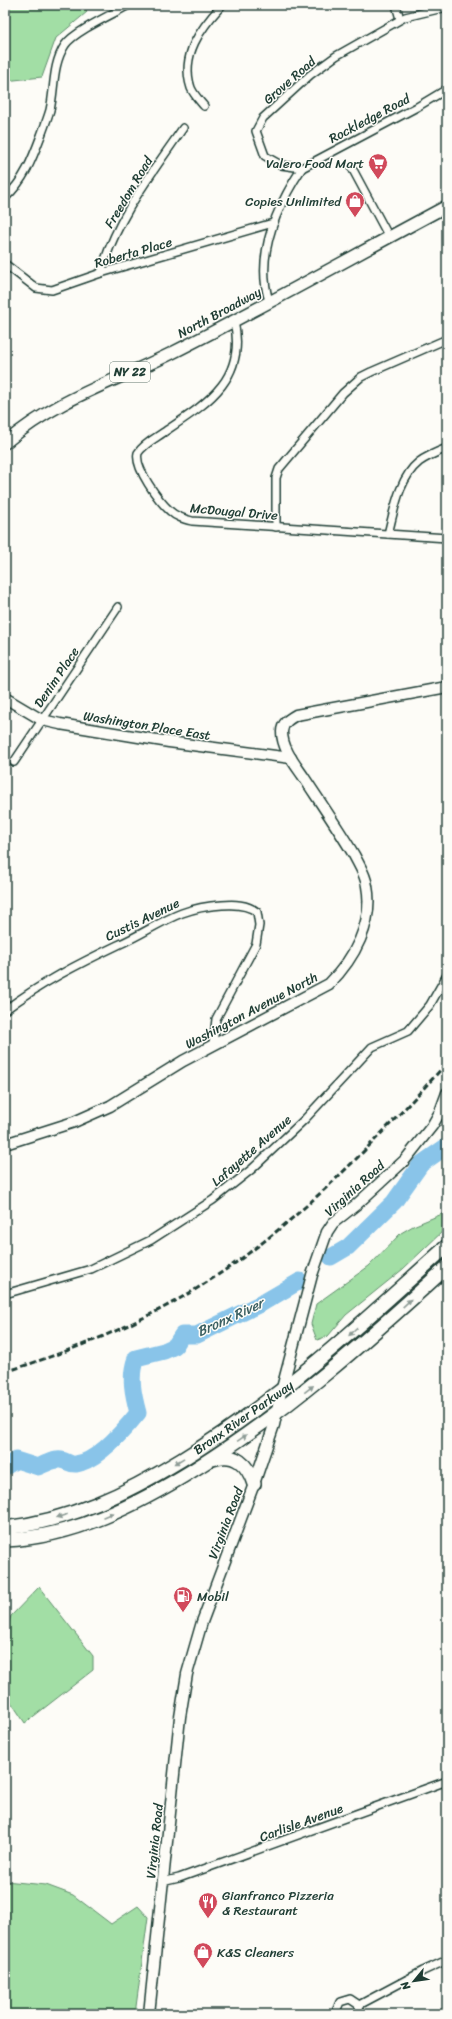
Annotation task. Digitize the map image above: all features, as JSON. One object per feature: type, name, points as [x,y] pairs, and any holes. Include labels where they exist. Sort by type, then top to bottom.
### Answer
[{"type":"highway","name":"Bronx River Parkway","points":[[5,1528],[37,1524],[69,1514],[132,1488],[204,1445],[281,1392],[344,1340],[447,1246]]},
{"type":"highway","name":"Bronx River Parkway","points":[[5,1540],[51,1534],[92,1522],[149,1496],[210,1460],[278,1412],[351,1354],[447,1267]]},
{"type":"highway","points":[[210,1460],[225,1456],[238,1459],[248,1469],[254,1484]]},
{"type":"main road","name":"North Broadway","points":[[5,443],[46,412],[78,395],[165,356],[234,321],[447,206]]},
{"type":"street","points":[[5,198],[22,180],[31,162],[50,110],[56,69],[65,44],[81,31],[129,5]]},
{"type":"street","points":[[204,106],[191,89],[189,58],[195,40],[207,22],[222,5]]},
{"type":"street","points":[[396,5],[400,20]]},
{"type":"street","name":"Grove Road","points":[[302,168],[281,165],[265,156],[256,131],[263,118],[310,75],[336,56],[400,20],[447,7]]},
{"type":"street","name":"Rockledge Road","points":[[302,168],[417,107],[447,88]]},
{"type":"street","name":"Freedom Road","points":[[101,273],[116,233],[133,203],[183,128]]},
{"type":"street","points":[[269,301],[264,281],[263,267],[273,223],[291,185],[302,168]]},
{"type":"street","points":[[352,168],[388,237]]},
{"type":"street","name":"Roberta Place","points":[[5,264],[36,288],[52,290],[101,273],[273,223]]},
{"type":"street","name":"McDougal Drive","points":[[234,321],[238,338],[235,357],[223,384],[216,395],[201,408],[140,449],[137,456],[147,483],[169,511],[176,516],[192,521],[447,538]]},
{"type":"street","points":[[276,527],[276,478],[279,469],[343,393],[361,377],[447,339]]},
{"type":"street","points":[[388,534],[400,493],[411,470],[427,456],[447,448]]},
{"type":"street","name":"Denim Place","points":[[14,762],[118,607]]},
{"type":"street","name":"Washington Avenue North","points":[[5,1144],[74,1122],[110,1106],[213,1044],[329,984],[346,967],[353,954],[366,918],[368,893],[364,875],[335,824],[291,758],[285,745],[282,730],[288,720],[296,715],[447,687]]},
{"type":"street","name":"Washington Place East","points":[[5,698],[42,720],[145,738],[291,758]]},
{"type":"street","name":"Custis Avenue","points":[[5,1010],[30,991],[75,965],[134,937],[174,915],[191,909],[207,906],[233,904],[252,908],[257,912],[259,925],[256,944],[216,1018],[213,1044]]},
{"type":"street","name":"Lafayette Avenue","points":[[5,1294],[91,1268],[151,1240],[213,1200],[252,1169],[300,1124],[372,1047],[408,1031],[430,1005],[447,975]]},
{"type":"street","name":"Virginia Road","points":[[149,2014],[180,1717],[187,1674],[202,1622],[254,1484],[278,1412],[281,1392],[312,1275],[327,1232],[333,1223],[405,1160],[432,1126],[440,1112],[447,1093]]},
{"type":"street","name":"Carlisle Avenue","points":[[162,1882],[179,1878],[447,1781]]},
{"type":"street","points":[[359,2005],[423,1970],[447,1960]]},
{"type":"street","points":[[337,2014],[338,2005],[343,2000],[354,2000],[359,2005],[360,2014]]},
{"type":"green space","points":[[5,5],[84,5],[87,12],[56,38],[42,77],[5,81]]},
{"type":"green space","points":[[447,1212],[447,1226],[444,1230],[403,1269],[346,1315],[328,1336],[317,1340],[311,1324],[316,1304],[369,1266],[401,1233],[413,1226]]},
{"type":"green space","points":[[39,1587],[93,1656],[93,1670],[25,1723],[5,1693],[5,1633],[11,1616]]},
{"type":"green space","points":[[5,1881],[46,1885],[73,1895],[111,1924],[138,1906],[148,1917],[135,2014],[5,2014]]},
{"type":"waterway","name":"Bronx River","points":[[331,1257],[348,1247],[394,1202],[421,1164],[447,1146]]},
{"type":"waterway","name":"Bronx River","points":[[5,1467],[16,1460],[38,1467],[55,1460],[63,1460],[76,1464],[93,1457],[102,1451],[138,1413],[133,1392],[132,1378],[136,1358],[164,1351],[175,1346],[182,1335],[197,1335],[264,1302],[300,1281]]},
{"type":"railway","points":[[5,1372],[79,1346],[133,1323],[194,1290],[235,1263],[273,1234],[346,1169],[447,1063]]},
{"type":"place","name":"Valero Food Mart","points":[[378,180]]},
{"type":"place","name":"Copies Unlimited","points":[[355,218]]},
{"type":"place","name":"Mobil","points":[[183,1613]]},
{"type":"place","name":"Gianfranco Pizzeria & Restaurant","points":[[208,1919]]},
{"type":"place","name":"K&S Cleaners","points":[[203,1969]]}]
